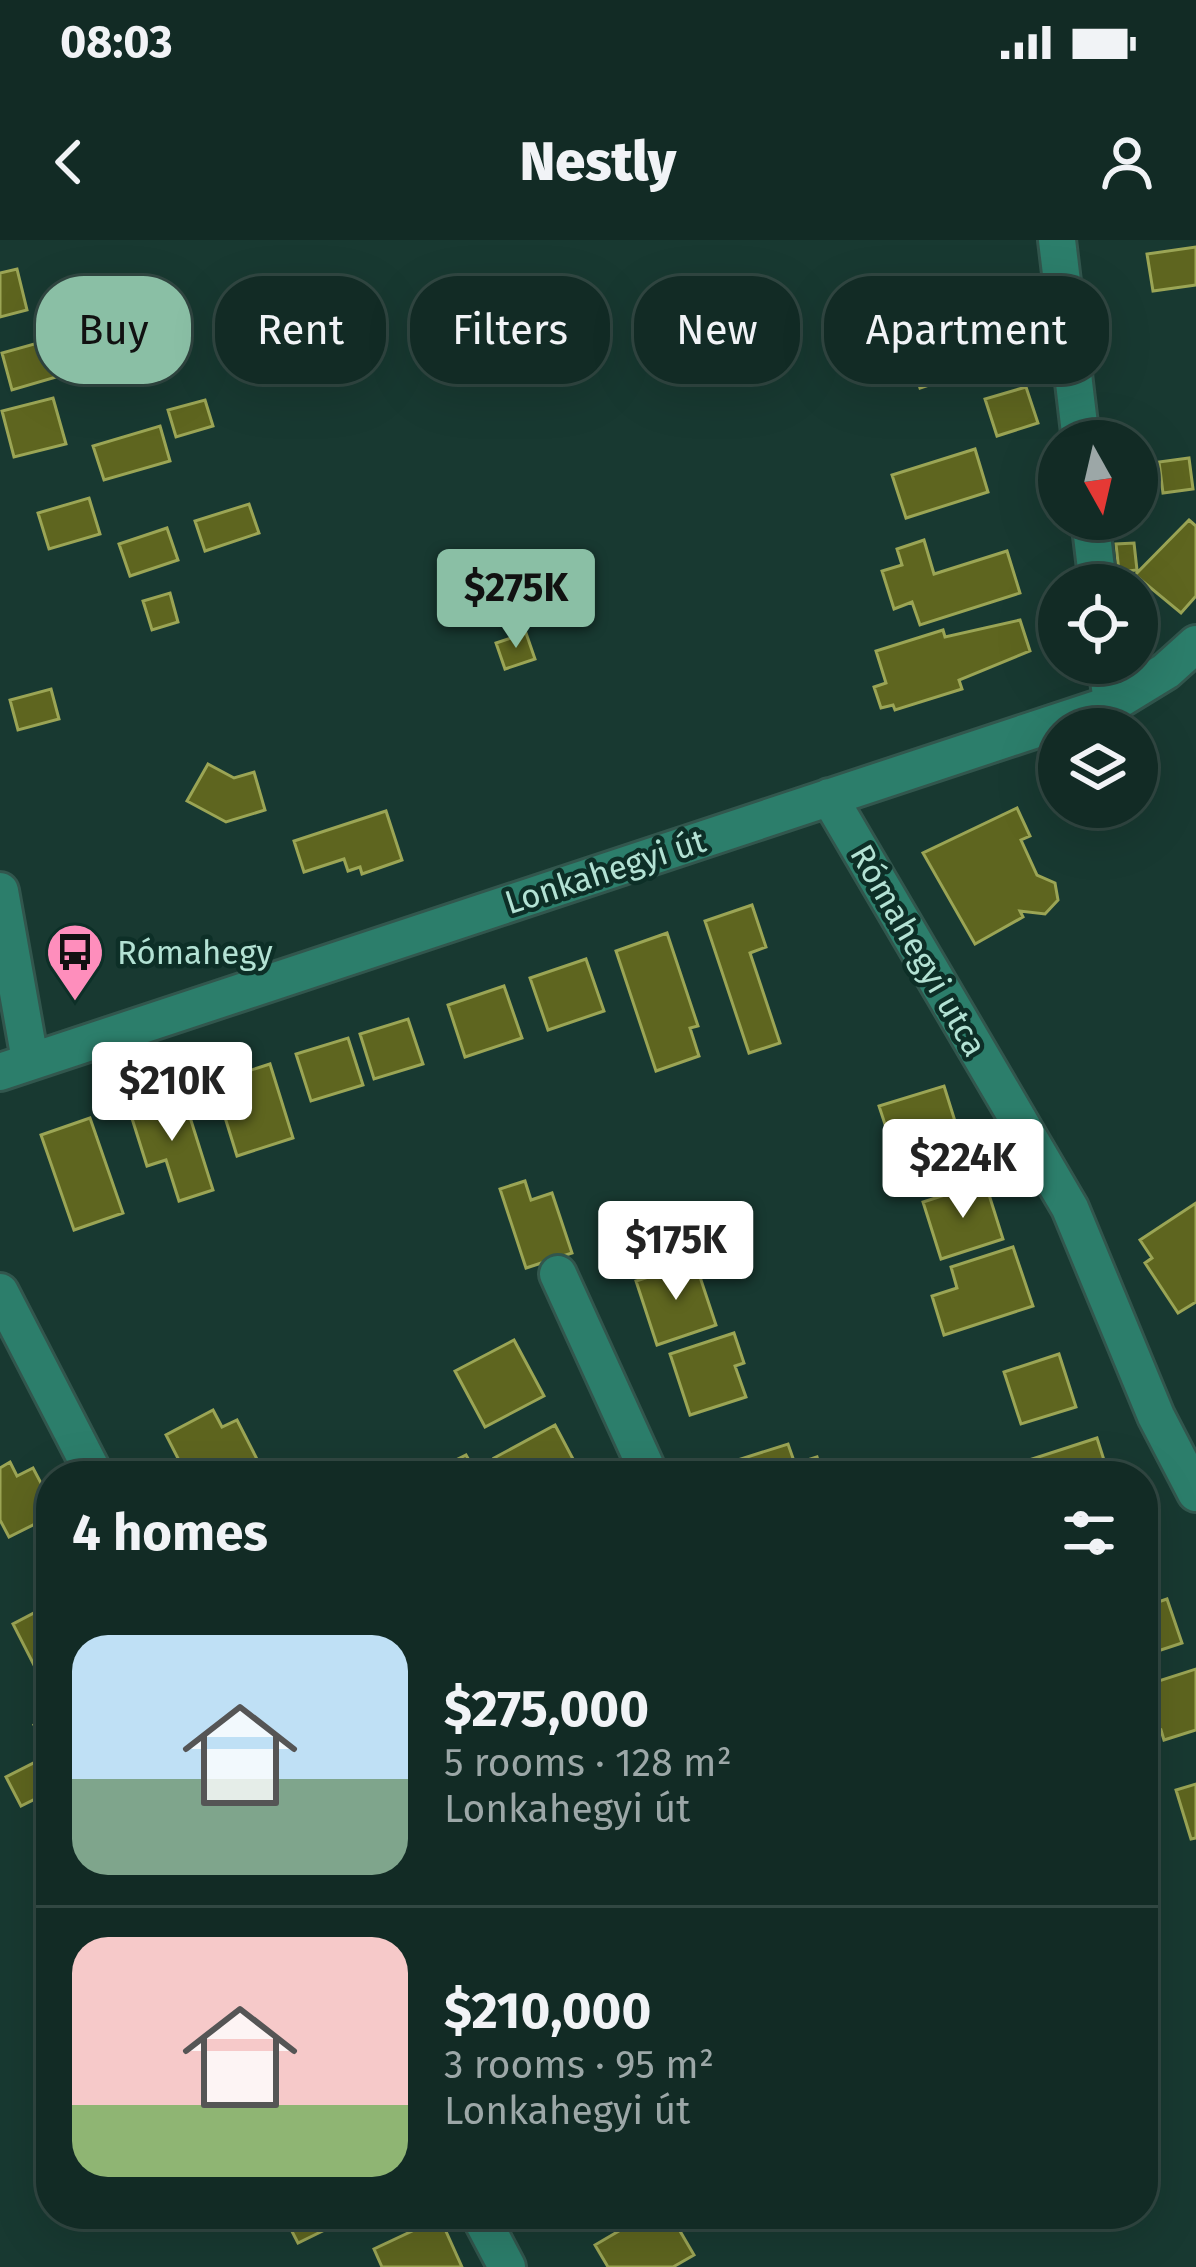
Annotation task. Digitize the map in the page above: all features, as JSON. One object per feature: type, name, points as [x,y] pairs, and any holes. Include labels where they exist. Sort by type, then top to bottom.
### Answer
[{"type":"street","points":[[1058,240],[1079,420]]},
{"type":"street","name":"Lonkahegyi út","points":[[15,1066],[1112,704],[1166,671],[1196,644]]},
{"type":"street","points":[[1110,684],[1112,704]]},
{"type":"street","name":"Rómahegyi utca","points":[[830,796],[1070,1208],[1156,1416],[1196,1493]]},
{"type":"street","points":[[0,891],[15,1066]]},
{"type":"street","points":[[558,1274],[643,1461]]},
{"type":"street","points":[[0,1292],[87,1461]]},
{"type":"street","points":[[487,2229],[507,2267]]},
{"type":"building","points":[[1196,247],[1196,285],[1153,291],[1147,254]]},
{"type":"building","points":[[17,269],[27,310],[0,317],[0,273]]},
{"type":"building","points":[[36,343],[36,383],[12,390],[2,353]]},
{"type":"building","points":[[1026,387],[1038,423],[997,436],[985,399]]},
{"type":"building","points":[[53,398],[66,444],[14,457],[2,411]]},
{"type":"building","points":[[205,400],[213,426],[176,437],[168,410]]},
{"type":"building","points":[[160,426],[170,461],[104,480],[93,446]]},
{"type":"building","points":[[975,449],[988,492],[906,518],[892,475]]},
{"type":"building","points":[[1189,458],[1193,489],[1163,493],[1159,462]]},
{"type":"building","points":[[89,498],[100,534],[49,549],[38,513]]},
{"type":"building","points":[[249,504],[259,533],[205,551],[195,521]]},
{"type":"building","points":[[1189,520],[1196,526],[1196,596],[1181,613],[1158,594],[1158,564],[1146,564]]},
{"type":"building","points":[[167,528],[178,560],[130,576],[119,544]]},
{"type":"building","points":[[924,540],[934,574],[1007,551],[1020,593],[920,625],[912,602],[894,609],[882,571],[902,565],[897,549]]},
{"type":"building","points":[[1134,543],[1136,564],[1118,564],[1116,544]]},
{"type":"building","points":[[170,593],[178,622],[152,630],[143,601]]},
{"type":"building","points":[[1020,620],[1030,651],[959,680],[962,689],[895,710],[893,705],[881,708],[874,687],[886,683],[876,651],[943,630],[945,637]]},
{"type":"building","points":[[526,633],[535,659],[505,669],[496,643]]},
{"type":"building","points":[[51,689],[59,719],[18,730],[10,700]]},
{"type":"building","points":[[208,764],[234,778],[254,772],[265,810],[226,822],[187,801]]},
{"type":"building","points":[[1017,808],[1030,836],[1021,840],[1037,875],[1055,883],[1058,900],[1045,914],[1020,911],[1023,917],[975,944],[923,853]]},
{"type":"building","points":[[386,811],[402,860],[362,874],[360,867],[348,871],[344,859],[304,872],[294,841]]},
{"type":"building","points":[[752,905],[766,947],[750,953],[780,1043],[749,1053],[705,921]]},
{"type":"building","points":[[667,933],[698,1026],[690,1028],[699,1056],[656,1071],[616,951]]},
{"type":"building","points":[[586,959],[604,1011],[548,1030],[530,978]]},
{"type":"building","points":[[504,986],[522,1038],[465,1057],[448,1005]]},
{"type":"building","points":[[408,1019],[423,1064],[374,1079],[360,1034]]},
{"type":"building","points":[[348,1038],[363,1085],[311,1101],[296,1054]]},
{"type":"building","points":[[270,1064],[293,1138],[237,1156],[214,1082]]},
{"type":"building","points":[[944,1086],[964,1150],[900,1170],[879,1106]]},
{"type":"building","points":[[182,1092],[213,1190],[179,1201],[166,1160],[147,1166],[129,1109]]},
{"type":"building","points":[[90,1118],[123,1213],[74,1230],[41,1135]]},
{"type":"building","points":[[525,1181],[531,1200],[552,1193],[572,1253],[526,1268],[500,1189]]},
{"type":"building","points":[[985,1182],[1003,1239],[941,1259],[923,1202]]},
{"type":"building","points":[[1196,1203],[1196,1302],[1178,1313],[1145,1263],[1152,1258],[1140,1240]]},
{"type":"building","points":[[1013,1247],[1033,1306],[944,1335],[932,1296],[957,1288],[951,1267]]},
{"type":"building","points":[[695,1262],[716,1325],[657,1345],[636,1281]]},
{"type":"building","points":[[734,1333],[744,1363],[735,1366],[746,1397],[690,1415],[670,1354]]},
{"type":"building","points":[[514,1340],[544,1396],[485,1427],[455,1371]]},
{"type":"building","points":[[1059,1354],[1076,1407],[1021,1424],[1004,1372]]},
{"type":"building","points":[[213,1410],[222,1427],[237,1420],[258,1461],[179,1461],[166,1435]]},
{"type":"building","points":[[555,1425],[574,1461],[496,1461]]},
{"type":"building","points":[[1097,1438],[1104,1461],[1029,1461]]},
{"type":"building","points":[[788,1444],[794,1461],[735,1461]]},
{"type":"building","points":[[10,1462],[17,1476],[33,1468],[36,1474],[36,1524],[9,1537],[0,1520],[0,1468]]},
{"type":"building","points":[[1167,1599],[1182,1643],[1158,1651],[1158,1602]]},
{"type":"building","points":[[36,1612],[36,1669],[13,1624]]},
{"type":"building","points":[[1196,1669],[1196,1730],[1164,1740],[1158,1731],[1158,1681]]},
{"type":"building","points":[[36,1762],[36,1798],[21,1806],[6,1777]]},
{"type":"building","points":[[1196,1784],[1196,1838],[1191,1839],[1176,1790]]},
{"type":"building","points":[[291,2229],[327,2229],[298,2243]]},
{"type":"building","points":[[417,2229],[445,2229],[462,2267],[382,2267],[374,2249]]},
{"type":"building","points":[[622,2229],[679,2229],[694,2255],[673,2267],[608,2267],[595,2245]]},
{"type":"place","name":"Rómahegy","points":[[75,1003]]}]
